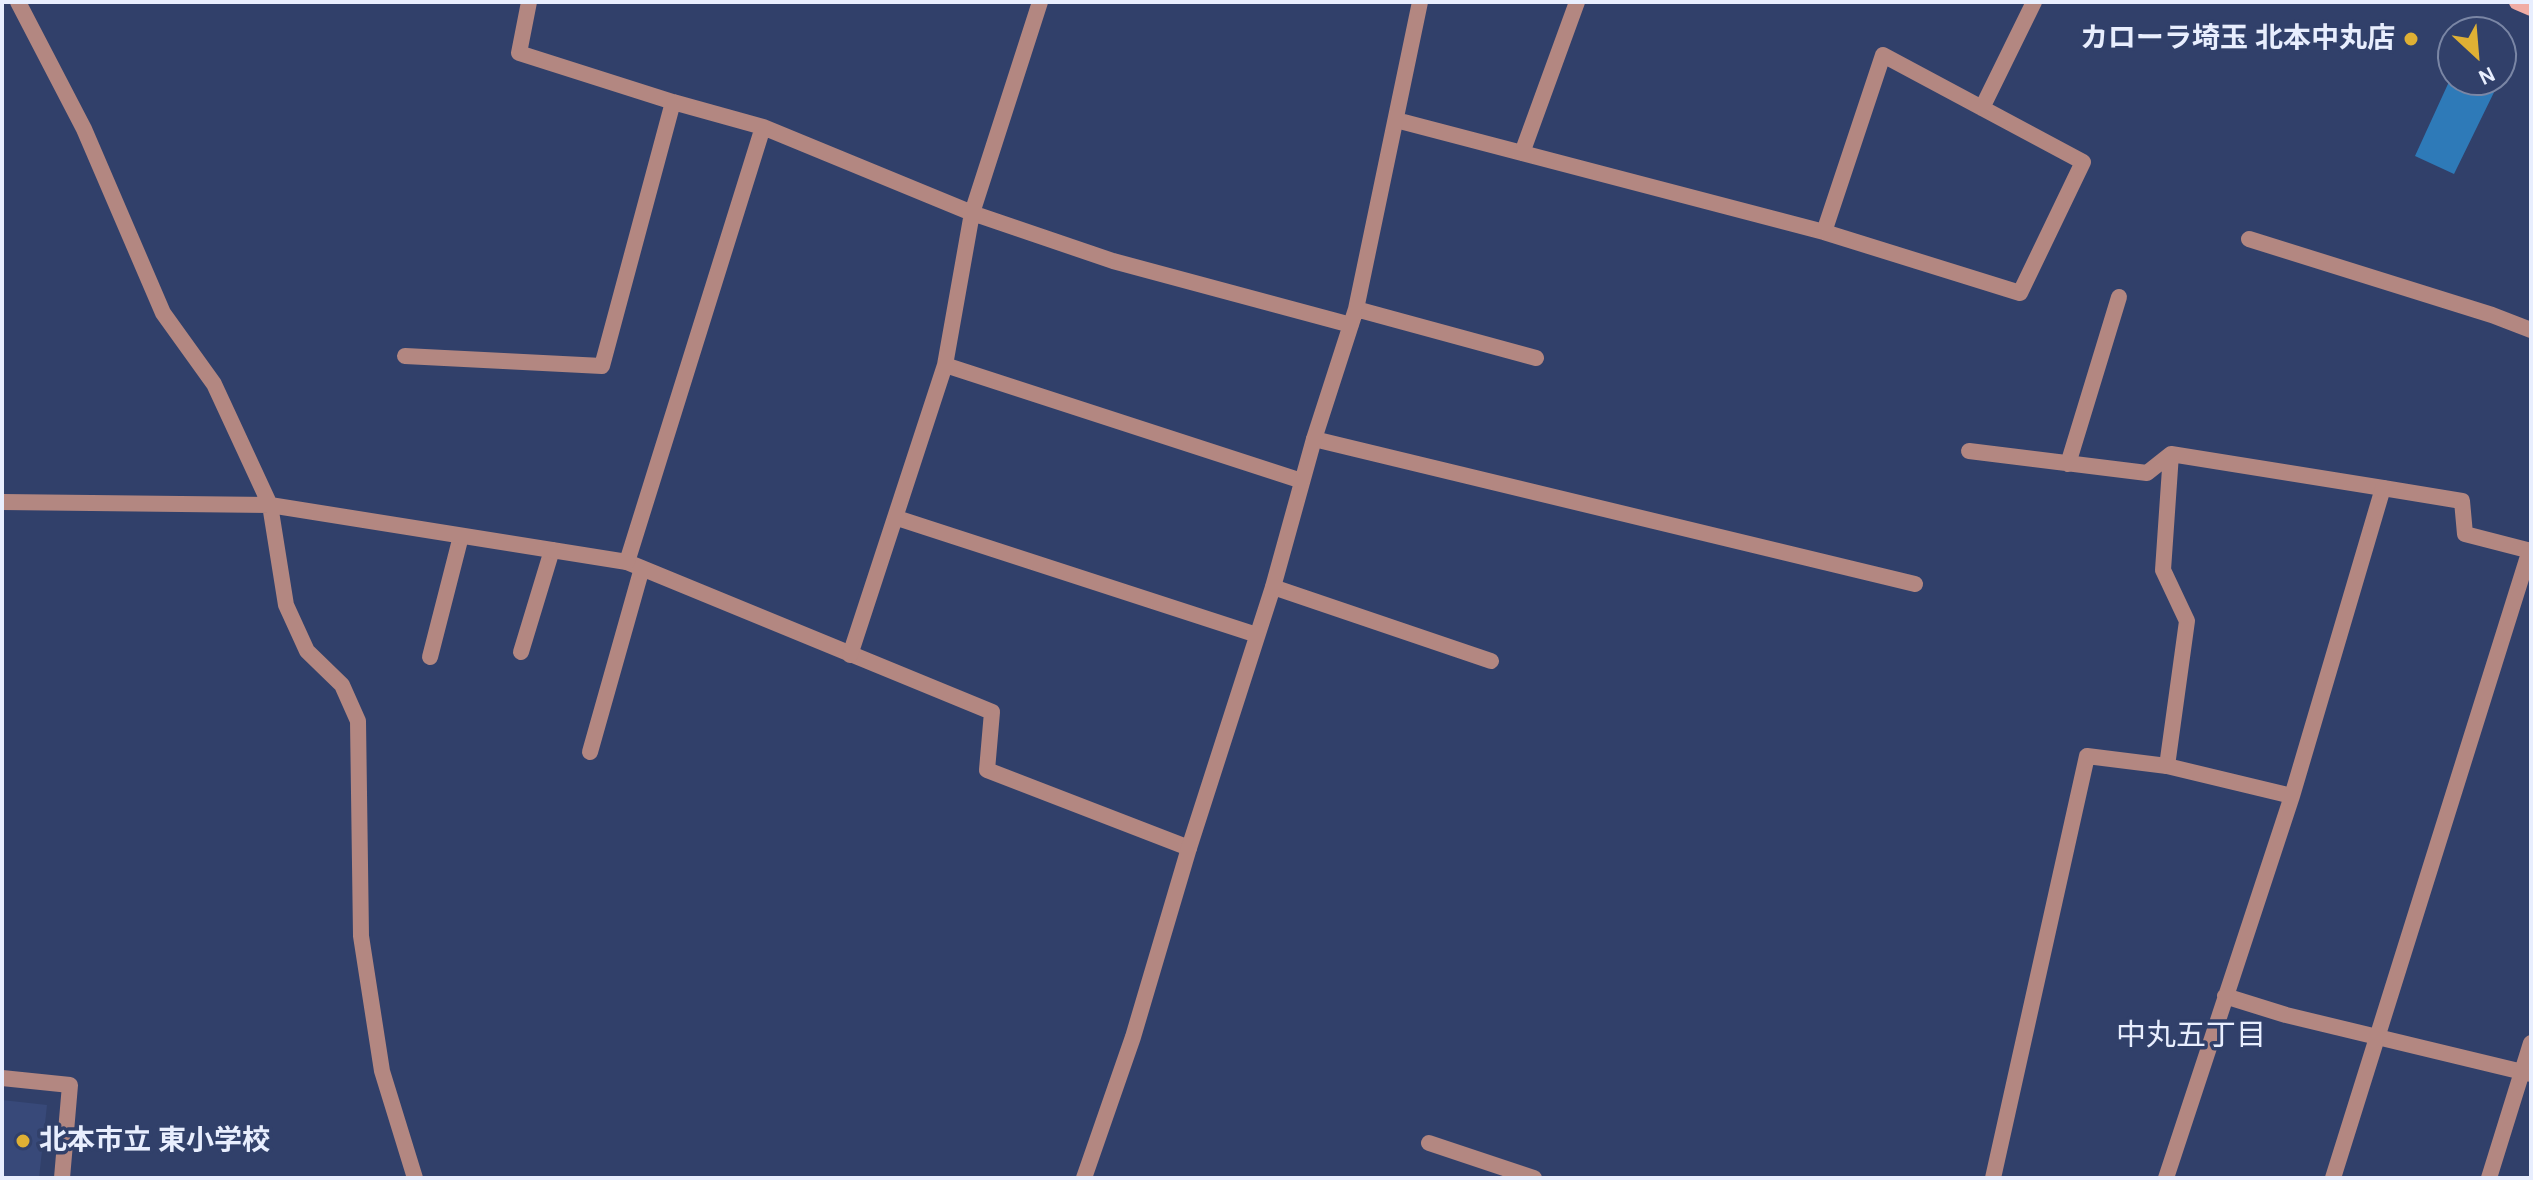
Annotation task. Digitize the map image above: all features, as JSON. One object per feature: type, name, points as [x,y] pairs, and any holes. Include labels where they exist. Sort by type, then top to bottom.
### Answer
[{"type":"main road","points":[[2517,2],[2531,8]]},
{"type":"street","points":[[18,2],[84,129],[163,313],[214,384],[270,505],[286,605],[307,651],[342,685],[358,721],[361,936],[382,1071],[415,1178]]},
{"type":"street","points":[[529,2],[519,53],[763,127],[972,213],[1113,261],[1536,358]]},
{"type":"street","points":[[850,655],[945,365],[972,213],[1040,2]]},
{"type":"street","points":[[1084,1178],[1133,1037],[1189,848],[1273,587],[1314,439],[1354,317],[1420,2]]},
{"type":"street","points":[[1522,153],[1577,2]]},
{"type":"street","points":[[1982,108],[2034,2]]},
{"type":"street","points":[[1396,120],[1824,232],[2020,293],[2083,162],[1883,55],[1824,232]]},
{"type":"street","points":[[405,356],[602,366],[673,102]]},
{"type":"street","points":[[590,752],[634,565],[763,127]]},
{"type":"street","points":[[2249,239],[2531,330]]},
{"type":"street","points":[[2068,464],[2119,297]]},
{"type":"street","points":[[945,365],[1302,481]]},
{"type":"street","points":[[1314,439],[1915,584]]},
{"type":"street","points":[[1969,451],[2147,473],[2171,454],[2462,501],[2465,534],[2530,550],[2333,1178]]},
{"type":"street","points":[[2167,766],[2187,621],[2163,570],[2171,454]]},
{"type":"street","points":[[2166,1178],[2292,796],[2383,488]]},
{"type":"street","points":[[2,502],[270,505],[634,565],[992,712],[987,770],[1189,848]]},
{"type":"street","points":[[897,518],[1257,635]]},
{"type":"street","points":[[430,657],[461,536]]},
{"type":"street","points":[[521,652],[552,550]]},
{"type":"street","points":[[1273,587],[1491,661]]},
{"type":"street","points":[[1993,1178],[2087,756],[2167,766],[2292,796]]},
{"type":"street","points":[[2225,996],[2286,1015],[2527,1073]]},
{"type":"street","points":[[2489,1178],[2527,1073],[2531,1043]]},
{"type":"street","points":[[2,1078],[70,1085],[62,1178]]},
{"type":"street","points":[[1429,1143],[1525,1177]]},
{"type":"shaded area","name":"北本市立 東小学校","points":[[2,1100],[47,1105],[39,1178],[2,1178]]},
{"type":"building","points":[[2442,96],[2492,96],[2454,174],[2415,156]]},
{"type":"place","name":"カローラ埼玉 北本中丸店","points":[[2411,39]]},
{"type":"place","name":"北本市立 東小学校","points":[[23,1141]]},
{"type":"district","name":"中丸五丁目","points":[[2191,1036]]}]
